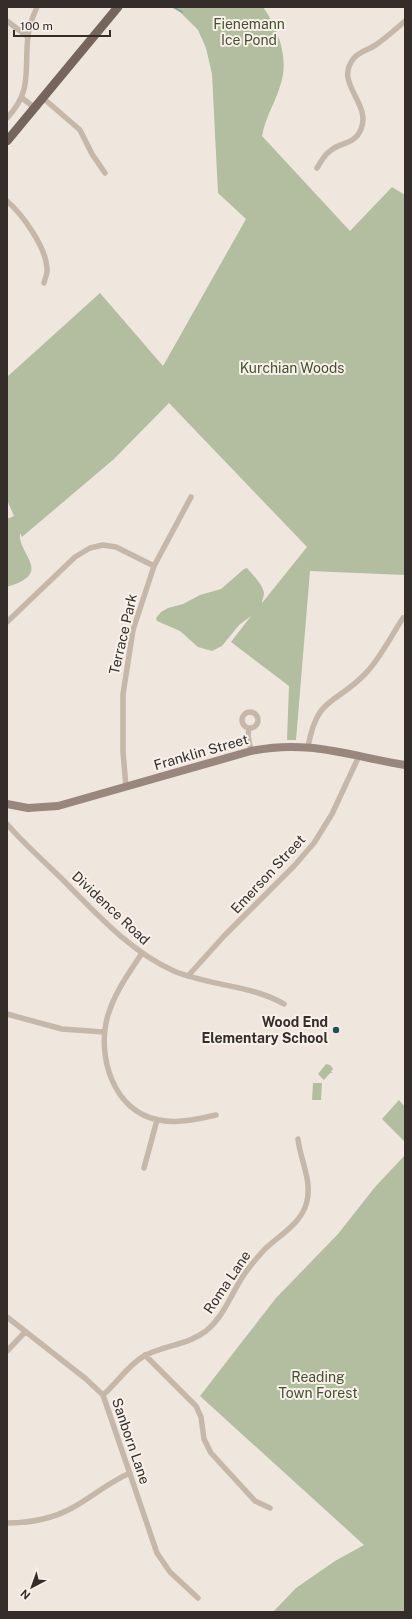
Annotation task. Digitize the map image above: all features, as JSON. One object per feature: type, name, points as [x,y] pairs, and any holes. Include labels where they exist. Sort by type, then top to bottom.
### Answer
[{"type":"main road","points":[[9,136],[35,108],[118,7]]},
{"type":"main road","name":"Franklin Street","points":[[7,804],[28,808],[48,808],[252,751],[279,746],[308,747],[405,765]]},
{"type":"street","points":[[7,118],[22,98],[27,67],[28,36],[37,7]]},
{"type":"street","points":[[7,21],[28,36]]},
{"type":"street","points":[[317,168],[329,151],[351,142],[361,129],[363,111],[348,81],[348,71],[351,62],[358,54],[377,44],[405,21]]},
{"type":"street","points":[[22,98],[35,108]]},
{"type":"street","points":[[43,98],[78,128],[94,158],[105,173]]},
{"type":"street","points":[[7,201],[24,220],[39,245],[47,267],[44,283]]},
{"type":"street","name":"Terrace Park","points":[[126,787],[123,752],[124,677],[133,630],[154,566],[191,498]]},
{"type":"street","points":[[7,622],[75,557],[90,548],[103,545],[116,547],[154,566]]},
{"type":"street","points":[[308,747],[313,724],[320,711],[329,702],[366,673],[382,652],[403,618]]},
{"type":"street","points":[[249,728],[248,736],[252,751]]},
{"type":"street","name":"Emerson Street","points":[[188,976],[224,936],[314,844],[332,814],[359,756]]},
{"type":"street","name":"Dividence Road","points":[[7,824],[104,920],[142,953],[166,967],[188,976],[268,996],[284,1004]]},
{"type":"street","points":[[142,953],[114,998],[104,1032],[106,1063],[115,1086],[132,1108],[157,1120],[187,1121],[216,1115]]},
{"type":"street","points":[[7,1014],[62,1029],[104,1032]]},
{"type":"street","points":[[144,1168],[157,1120]]},
{"type":"street","name":"Roma Lane","points":[[103,1395],[133,1364],[145,1355],[161,1348],[185,1342],[207,1330],[222,1314],[239,1282],[252,1264],[301,1216],[307,1202],[308,1188],[298,1139]]},
{"type":"street","name":"Sanborn Lane","points":[[7,1317],[86,1379],[103,1395],[160,1559],[170,1572],[198,1598]]},
{"type":"street","points":[[7,1351],[25,1332]]},
{"type":"street","points":[[145,1355],[196,1406],[201,1417],[206,1444],[214,1458],[255,1501],[270,1508]]},
{"type":"street","points":[[7,1523],[37,1520],[58,1514],[76,1505],[115,1480],[130,1473]]},
{"type":"green space","name":"Kurchian Woods","points":[[175,7],[263,7],[273,24],[281,44],[284,64],[281,83],[262,136],[350,231],[392,187],[405,195],[405,575],[310,571],[296,740],[287,740],[289,686],[231,642],[251,616],[239,625],[222,646],[212,651],[198,647],[180,631],[157,621],[156,618],[161,612],[168,608],[183,604],[200,595],[221,589],[247,568],[262,587],[264,594],[262,603],[307,547],[169,403],[114,459],[22,537],[20,533],[23,548],[30,563],[31,569],[29,576],[21,582],[7,587],[7,519],[14,516],[7,500],[7,377],[100,293],[163,366],[246,219],[218,193],[212,74],[206,48],[198,30]]},
{"type":"green space","points":[[326,1064],[330,1065],[333,1069],[331,1072],[333,1073],[330,1073],[324,1080],[318,1074]]},
{"type":"green space","points":[[313,1083],[322,1083],[321,1100],[312,1100]]},
{"type":"green space","points":[[399,1100],[405,1107],[405,1142],[382,1119]]},
{"type":"green space","name":"Reading Town Forest","points":[[405,1155],[405,1612],[273,1612],[296,1588],[335,1561],[364,1545],[200,1396],[276,1298],[338,1234],[375,1187]]},
{"type":"waterway","points":[[173,7],[182,12]]},
{"type":"place","name":"Wood End Elementary School","points":[[336,1030]]},
{"type":"park label","name":"Fienemann Ice Pond","points":[[249,32]]}]
